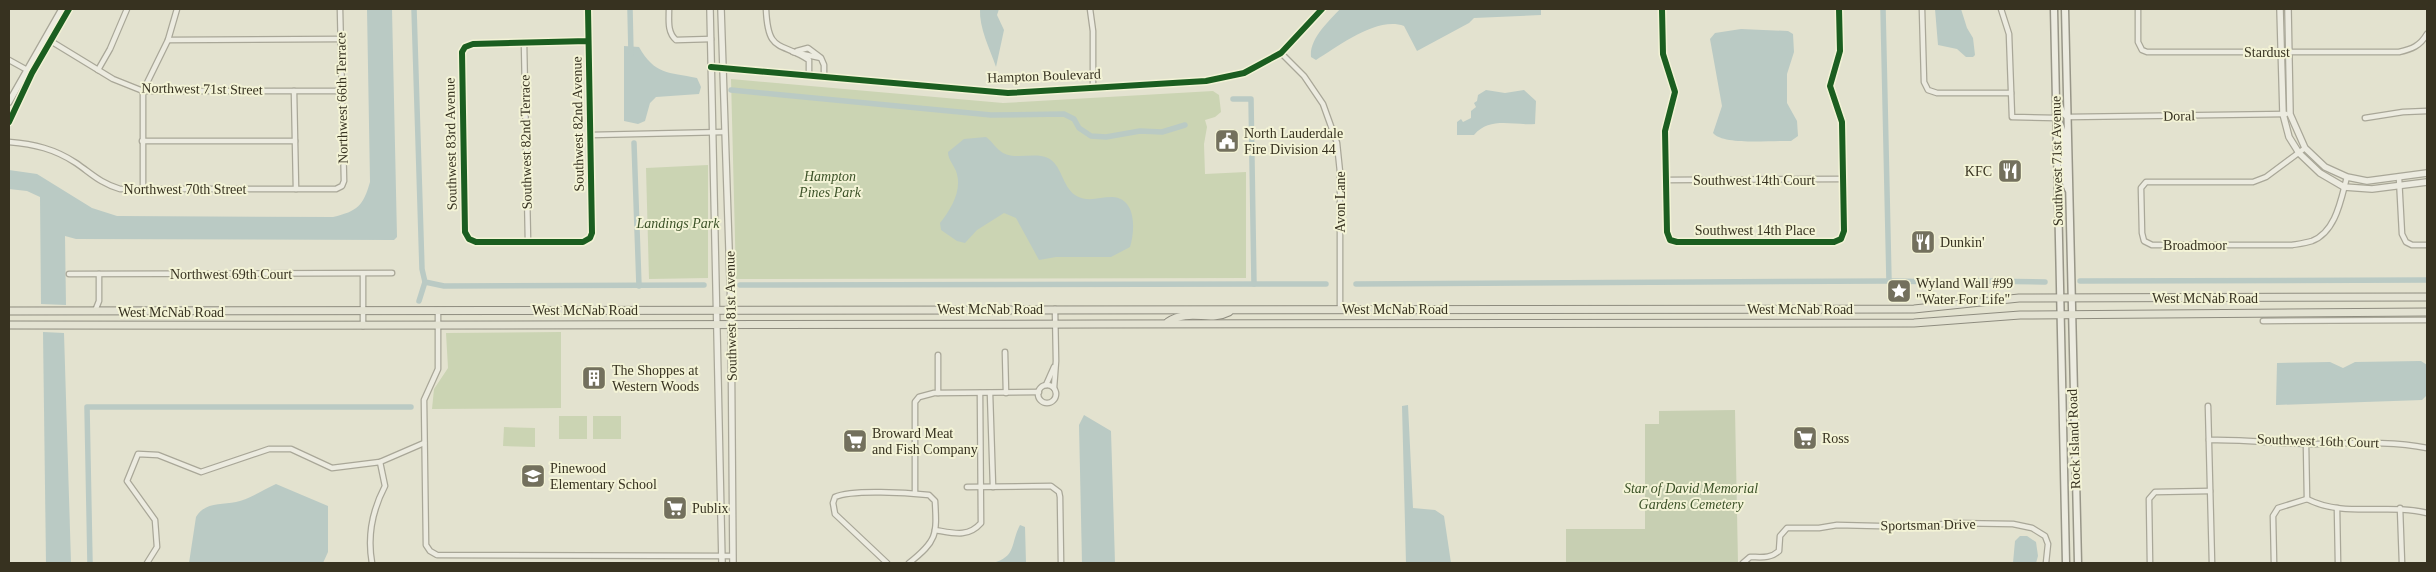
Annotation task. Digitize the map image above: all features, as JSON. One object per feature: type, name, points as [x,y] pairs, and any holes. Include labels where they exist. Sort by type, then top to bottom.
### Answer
[{"type":"main road","name":"Southwest 71st Avenue","points":[[2065,9],[2071,314]]},
{"type":"main road","name":"Southwest 71st Avenue","points":[[2054,11],[2060,314]]},
{"type":"main road","points":[[2054,11],[2057,22],[2058,105],[2068,117]]},
{"type":"main road","points":[[2056,118],[2062,128],[2063,179],[2069,192]]},
{"type":"main road","name":"West McNab Road","points":[[9,311],[1914,309],[2019,298],[2427,297]]},
{"type":"main road","points":[[888,309],[888,324]]},
{"type":"main road","points":[[1168,322],[1182,315],[1222,315],[1231,310]]},
{"type":"main road","name":"West McNab Road","points":[[9,325],[439,326],[1168,322],[1914,323],[2060,314],[2427,312]]},
{"type":"main road","name":"Rock Island Road","points":[[2060,314],[2066,563]]},
{"type":"main road","name":"Rock Island Road","points":[[2071,314],[2078,563]]},
{"type":"street","points":[[48,40],[62,9]]},
{"type":"street","points":[[9,102],[69,9]]},
{"type":"street","points":[[98,70],[114,41],[127,9]]},
{"type":"street","points":[[143,190],[143,91],[168,40],[177,9]]},
{"type":"street","name":"Northwest 66th Terrace","points":[[340,9],[344,181],[342,186]]},
{"type":"street","name":"Southwest 82nd Avenue","points":[[528,242],[583,242],[590,238],[592,233],[588,9]]},
{"type":"street","points":[[669,9],[672,36],[676,40],[711,39]]},
{"type":"street","name":"Southwest 81st Avenue","points":[[710,9],[722,563]]},
{"type":"street","name":"Southwest 81st Avenue","points":[[721,9],[731,309],[733,563]]},
{"type":"street","points":[[766,9],[767,29],[770,34],[778,46],[809,60],[809,76]]},
{"type":"street","points":[[1090,9],[1093,31],[1093,88]]},
{"type":"street","name":"Hampton Boulevard","points":[[712,67],[1008,93],[1219,79],[1250,70],[1281,53],[1322,9]]},
{"type":"street","points":[[1662,9],[1663,54],[1675,92],[1665,131],[1666,180]]},
{"type":"street","points":[[1839,9],[1840,51],[1830,86],[1842,122],[1842,179]]},
{"type":"street","points":[[1922,9],[1924,82],[1928,90],[1937,93],[2011,93]]},
{"type":"street","points":[[2001,9],[2009,34],[2012,117],[2056,118]]},
{"type":"street","name":"Stardust","points":[[2138,9],[2138,42],[2142,50],[2398,52],[2411,50],[2422,42],[2427,34]]},
{"type":"street","points":[[2280,9],[2282,114],[2289,136],[2299,153],[2320,173],[2344,187],[2372,189],[2427,182]]},
{"type":"street","points":[[2288,9],[2290,114],[2305,148],[2325,167],[2346,177],[2367,181],[2427,173]]},
{"type":"street","points":[[168,40],[341,39]]},
{"type":"street","name":"Northwest 71st Street","points":[[48,40],[113,79],[143,91],[342,91]]},
{"type":"street","points":[[524,42],[588,41]]},
{"type":"street","name":"Southwest 83rd Avenue","points":[[524,42],[473,44],[465,47],[462,52],[465,232],[469,239],[476,242],[528,242]]},
{"type":"street","name":"Southwest 82nd Terrace","points":[[524,42],[528,242]]},
{"type":"street","points":[[793,52],[808,48],[815,51],[821,58],[824,66],[824,77]]},
{"type":"street","name":"Avon Lane","points":[[1281,53],[1308,80],[1324,104],[1338,143],[1340,172],[1340,309]]},
{"type":"street","points":[[9,60],[29,71]]},
{"type":"street","points":[[9,122],[29,71]]},
{"type":"street","points":[[294,91],[296,189]]},
{"type":"street","points":[[2365,118],[2403,112],[2427,111]]},
{"type":"street","name":"Doral","points":[[2068,117],[2290,114]]},
{"type":"street","points":[[591,135],[724,132]]},
{"type":"street","points":[[142,142],[295,141]]},
{"type":"street","name":"Northwest 70th Street","points":[[9,142],[34,144],[56,152],[78,164],[104,184],[120,189],[336,189],[342,186]]},
{"type":"street","name":"Broadmoor","points":[[2305,148],[2266,177],[2252,182],[2146,182],[2142,188],[2142,233],[2144,242],[2152,245],[2292,245],[2313,241],[2327,228],[2338,212],[2346,177]]},
{"type":"street","points":[[2399,178],[2401,185],[2402,234],[2406,242],[2412,245],[2427,245]]},
{"type":"street","name":"Southwest 14th Court","points":[[1666,180],[1842,179]]},
{"type":"street","name":"Southwest 14th Place","points":[[1666,180],[1670,240],[1677,242],[1834,242],[1840,240],[1844,232],[1842,179]]},
{"type":"street","name":"Northwest 69th Court","points":[[69,274],[392,274]]},
{"type":"street","points":[[95,312],[99,301],[99,274]]},
{"type":"street","points":[[363,274],[363,326]]},
{"type":"street","points":[[1038,392],[1042,400],[1050,402],[1055,396],[1055,309]]},
{"type":"street","points":[[438,310],[438,369],[424,400],[426,545],[430,552],[437,556],[559,559],[681,559],[732,556]]},
{"type":"street","points":[[2263,320],[2427,320]]},
{"type":"street","points":[[1005,352],[1006,393]]},
{"type":"street","points":[[938,355],[938,394]]},
{"type":"street","points":[[915,493],[916,402],[919,398],[938,394],[1038,392],[1046,385],[1056,361]]},
{"type":"street","points":[[1046,385],[1054,388]]},
{"type":"street","points":[[935,530],[961,535],[976,528],[981,523],[980,393]]},
{"type":"street","points":[[990,393],[993,487]]},
{"type":"street","points":[[2208,406],[2212,563]]},
{"type":"street","name":"Southwest 16th Court","points":[[2209,440],[2245,439],[2273,443],[2306,444],[2402,443],[2427,448]]},
{"type":"street","points":[[147,563],[157,547],[155,520],[128,481],[138,454],[158,455],[200,472],[269,449],[291,449],[332,468],[380,462],[424,443]]},
{"type":"street","points":[[2306,444],[2307,499]]},
{"type":"street","points":[[372,563],[369,543],[375,507],[385,486],[380,462]]},
{"type":"street","points":[[967,487],[1051,486],[1058,492],[1061,563]]},
{"type":"street","points":[[2150,563],[2149,499],[2155,492],[2210,491]]},
{"type":"street","points":[[887,563],[835,514],[833,503],[835,497],[843,494],[915,493],[929,495],[935,501],[933,541],[910,563]]},
{"type":"street","points":[[2274,563],[2273,516],[2278,508],[2307,499],[2321,506],[2337,508],[2400,508],[2427,513]]},
{"type":"street","points":[[2337,508],[2338,563]]},
{"type":"street","points":[[2400,508],[2402,563]]},
{"type":"street","name":"Sportsman Drive","points":[[1743,563],[1750,557],[1767,557],[1776,554],[1779,551],[1780,536],[1787,528],[1819,528],[1837,525],[1918,527],[1952,523],[2013,524],[2032,528],[2045,536],[2048,544],[2046,563]]},
{"type":"green space","name":"Hampton Pines Park","points":[[731,79],[1003,103],[1213,91],[1219,95],[1221,112],[1215,117],[1205,120],[1207,127],[1204,144],[1205,174],[1246,172],[1246,278],[736,279]]},
{"type":"green space","name":"Landings Park","points":[[708,165],[708,278],[649,279],[646,168]]},
{"type":"green space","points":[[561,332],[561,408],[432,409],[434,389],[448,368],[446,333]]},
{"type":"green space","name":"Star of David Memorial Gardens Cemetery","points":[[1735,410],[1738,563],[1566,563],[1566,529],[1645,529],[1645,424],[1659,424],[1659,411]]},
{"type":"green space","points":[[559,416],[587,416],[587,439],[559,439]]},
{"type":"green space","points":[[593,416],[621,416],[621,439],[593,439]]},
{"type":"green space","points":[[504,427],[535,428],[535,447],[503,446]]},
{"type":"shaded area","points":[[367,9],[392,9],[397,237],[394,240],[76,239],[65,236],[66,305],[41,304],[40,197],[27,191],[9,189],[9,170],[37,174],[92,208],[117,216],[333,217],[354,210],[365,197],[370,182]]},
{"type":"shaded area","points":[[980,9],[999,9],[997,15],[1004,30],[996,67],[983,31]]},
{"type":"shaded area","points":[[1340,9],[1541,9],[1541,15],[1474,18],[1469,23],[1417,51],[1404,26],[1382,25],[1358,34],[1316,60],[1311,57],[1311,50],[1316,37]]},
{"type":"shaded area","points":[[1935,9],[1961,9],[1967,28],[1973,38],[1975,55],[1973,57],[1966,57],[1957,49],[1938,45]]},
{"type":"shaded area","points":[[1741,29],[1788,31],[1793,34],[1794,52],[1787,74],[1787,103],[1797,121],[1798,136],[1791,141],[1750,142],[1727,140],[1713,133],[1722,106],[1710,39],[1715,33]]},
{"type":"shaded area","points":[[624,46],[639,47],[651,63],[663,71],[697,78],[701,87],[699,94],[656,97],[650,103],[645,121],[638,124],[624,121]]},
{"type":"shaded area","points":[[1486,90],[1505,93],[1524,90],[1536,101],[1535,124],[1495,124],[1480,129],[1474,135],[1457,135],[1457,122],[1461,119],[1463,122],[1471,118],[1471,111],[1476,107],[1474,103],[1477,101],[1478,95]]},
{"type":"shaded area","points":[[986,137],[1003,153],[1008,155],[1043,156],[1053,161],[1067,186],[1075,195],[1084,199],[1112,197],[1126,203],[1130,209],[1133,224],[1130,247],[1111,257],[1056,257],[1039,260],[1016,218],[1004,213],[977,230],[965,243],[957,241],[941,230],[940,223],[955,199],[958,185],[956,171],[948,152],[964,139]]},
{"type":"shaded area","points":[[43,332],[64,333],[71,563],[46,563]]},
{"type":"shaded area","points":[[2421,361],[2427,365],[2427,395],[2422,400],[2276,405],[2277,363],[2330,362],[2343,368],[2355,362]]},
{"type":"shaded area","points":[[1408,405],[1413,508],[1435,510],[1444,516],[1451,563],[1406,563],[1402,406]]},
{"type":"shaded area","points":[[1084,415],[1111,431],[1115,563],[1082,563],[1079,425]]},
{"type":"shaded area","points":[[276,484],[328,506],[328,552],[323,563],[189,563],[196,517],[200,512],[209,506],[246,499]]},
{"type":"shaded area","points":[[1020,525],[1025,527],[1026,563],[993,563],[1006,557],[1009,553]]},
{"type":"shaded area","points":[[2020,536],[2027,536],[2036,542],[2038,556],[2036,563],[2013,563],[2015,541]]},
{"type":"waterway","points":[[414,9],[422,269],[425,282],[444,286],[704,285]]},
{"type":"waterway","points":[[630,9],[631,54]]},
{"type":"waterway","points":[[1883,9],[1889,281]]},
{"type":"waterway","points":[[731,90],[991,115],[1064,114],[1074,119],[1079,128],[1091,136],[1106,137],[1140,131],[1162,132],[1185,125]]},
{"type":"waterway","points":[[1233,99],[1251,99],[1254,284]]},
{"type":"waterway","points":[[634,143],[639,286]]},
{"type":"waterway","points":[[2080,281],[2427,280]]},
{"type":"waterway","points":[[1975,281],[2045,282]]},
{"type":"waterway","points":[[419,301],[425,282]]},
{"type":"waterway","points":[[1356,284],[1950,282]]},
{"type":"waterway","points":[[740,285],[1326,284]]},
{"type":"waterway","points":[[90,563],[87,407],[411,407]]},
{"type":"cycle path","points":[[9,122],[32,73],[69,9]]},
{"type":"cycle path","points":[[588,9],[592,233],[590,238],[583,242],[476,242],[469,239],[465,232],[462,52],[465,47],[473,44],[588,41]]},
{"type":"cycle path","points":[[711,67],[1008,93],[1206,81],[1244,73],[1281,53],[1322,9]]},
{"type":"cycle path","points":[[1662,9],[1663,54],[1675,92],[1665,131],[1667,232],[1670,240],[1677,242],[1834,242],[1841,239],[1844,231],[1842,122],[1830,86],[1840,51],[1839,9]]},
{"type":"place","name":"North Lauderdale Fire Division 44","points":[[1227,141]]},
{"type":"place","name":"KFC","points":[[2010,171]]},
{"type":"place","name":"Dunkin'","points":[[1923,242]]},
{"type":"place","name":"Wyland Wall #99 \"Water For Life\"","points":[[1899,291]]},
{"type":"place","name":"The Shoppes at Western Woods","points":[[594,378]]},
{"type":"place","name":"Ross","points":[[1805,438]]},
{"type":"place","name":"Broward Meat and Fish Company","points":[[855,441]]},
{"type":"place","name":"Pinewood Elementary School","points":[[533,476]]},
{"type":"place","name":"Publix","points":[[675,508]]}]
